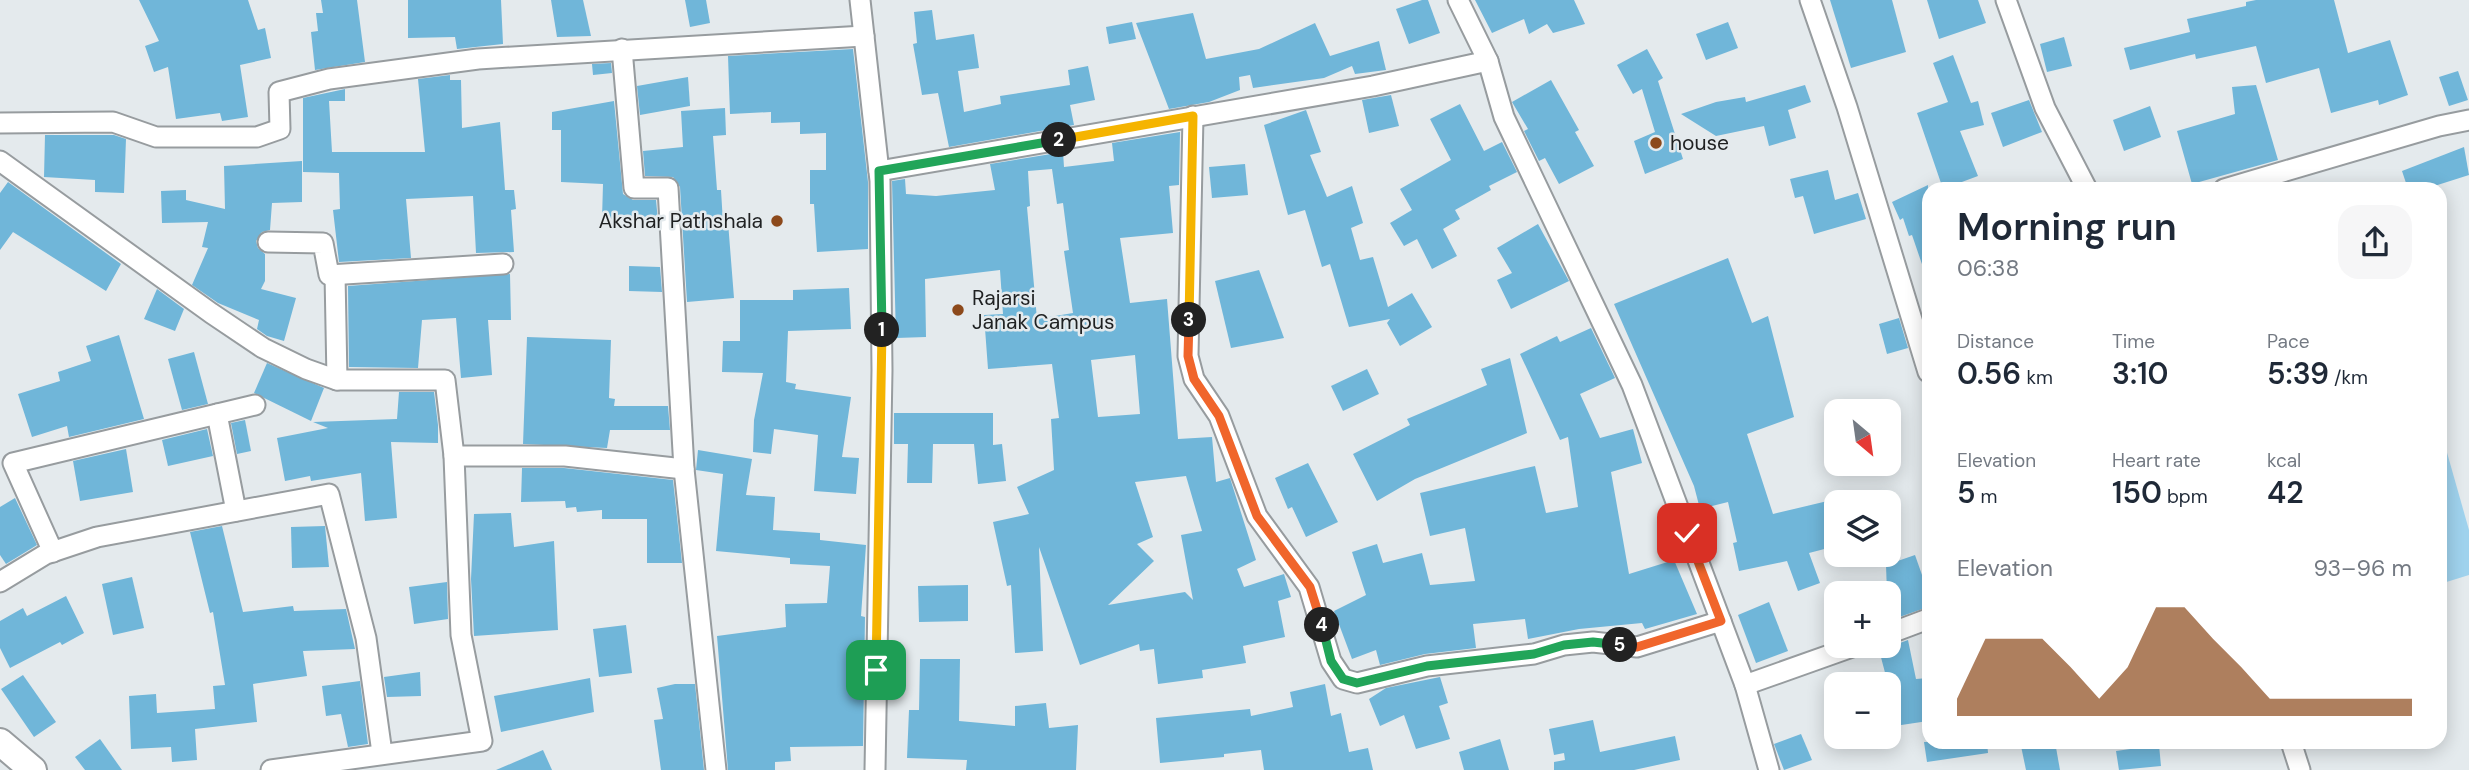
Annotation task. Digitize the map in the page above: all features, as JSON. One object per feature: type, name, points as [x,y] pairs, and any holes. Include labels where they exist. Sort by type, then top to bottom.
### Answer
[{"type":"main road","points":[[0,741],[33,770]]},
{"type":"street","points":[[860,0],[879,171],[882,370],[874,770]]},
{"type":"street","points":[[1458,0],[1488,61],[1504,117],[1632,386],[1745,685],[1769,770]]},
{"type":"street","points":[[1810,0],[1855,132],[1922,353]]},
{"type":"street","points":[[2006,0],[2045,108],[2083,182]]},
{"type":"street","points":[[0,123],[113,122],[156,137],[257,137],[280,129],[279,92],[329,79],[478,59],[864,36]]},
{"type":"street","points":[[622,49],[634,188],[668,188],[684,469],[716,770]]},
{"type":"street","points":[[879,171],[1373,86],[1488,61]]},
{"type":"street","points":[[1193,116],[1188,356],[1194,379],[1219,416],[1257,516],[1310,587],[1331,661],[1343,679],[1357,683],[1427,666],[1534,654],[1564,645],[1593,642],[1637,647],[1721,621]]},
{"type":"street","points":[[2248,182],[2439,125],[2469,120]]},
{"type":"street","points":[[0,161],[263,348],[337,380],[445,380],[454,456],[461,635],[482,741],[271,770]]},
{"type":"street","points":[[268,242],[323,243],[329,275],[503,264]]},
{"type":"street","points":[[335,274],[337,380]]},
{"type":"street","points":[[53,552],[13,463],[255,405]]},
{"type":"street","points":[[217,414],[236,511]]},
{"type":"street","points":[[454,456],[565,456],[684,469]]},
{"type":"street","points":[[0,582],[53,552],[97,537],[329,494],[366,638],[382,753]]},
{"type":"street","points":[[1901,629],[1922,621]]},
{"type":"street","points":[[1745,685],[1824,657]]},
{"type":"street","points":[[2293,749],[2300,770]]},
{"type":"shaded area","points":[[2447,453],[2469,530],[2469,575],[2447,582]]},
{"type":"building","points":[[139,0],[248,0],[258,30],[265,28],[271,58],[240,65],[248,117],[222,121],[220,113],[176,119],[168,67],[154,72],[145,46],[159,41]]},
{"type":"building","points":[[321,0],[357,0],[365,62],[315,70],[311,32],[318,31],[316,13],[323,13]]},
{"type":"building","points":[[408,0],[501,0],[503,44],[457,49],[455,37],[408,38]]},
{"type":"building","points":[[551,0],[583,0],[591,36],[557,37]]},
{"type":"building","points":[[685,0],[706,0],[710,23],[690,27]]},
{"type":"building","points":[[1428,0],[1440,33],[1409,44],[1396,9]]},
{"type":"building","points":[[1475,0],[1574,0],[1585,24],[1553,33],[1547,24],[1529,34],[1524,19],[1492,33]]},
{"type":"building","points":[[1830,0],[1892,0],[1906,52],[1851,68]]},
{"type":"building","points":[[1927,0],[1978,0],[1986,23],[1939,39]]},
{"type":"building","points":[[2334,0],[2348,53],[2390,40],[2408,95],[2379,105],[2378,100],[2331,113],[2319,68],[2266,83],[2256,46],[2196,59],[2195,54],[2130,70],[2124,48],[2190,32],[2187,19],[2246,6],[2246,2]]},
{"type":"building","points":[[932,10],[936,40],[974,34],[979,68],[958,71],[964,112],[1001,104],[1000,96],[1070,85],[1068,70],[1088,66],[1095,100],[1070,105],[1074,125],[949,147],[938,93],[922,95],[913,44],[917,43],[914,12]]},
{"type":"building","points":[[1193,13],[1206,59],[1259,49],[1315,23],[1330,56],[1379,41],[1386,70],[1355,74],[1352,66],[1324,78],[1253,88],[1250,75],[1239,77],[1240,90],[1209,102],[1169,109],[1136,23]]},
{"type":"building","points":[[1132,22],[1136,39],[1109,44],[1106,27]]},
{"type":"building","points":[[1728,22],[1738,48],[1706,60],[1696,34]]},
{"type":"building","points":[[2064,37],[2072,66],[2047,72],[2040,44]]},
{"type":"building","points":[[853,49],[868,182],[868,249],[817,252],[814,204],[810,204],[810,170],[826,170],[826,133],[800,134],[800,122],[771,123],[771,112],[730,114],[728,56]]},
{"type":"building","points":[[1647,49],[1663,78],[1658,81],[1683,159],[1645,174],[1634,141],[1655,132],[1642,89],[1633,94],[1617,65]]},
{"type":"building","points":[[1953,55],[1971,103],[1978,101],[1984,125],[1960,131],[1978,176],[1962,182],[1941,182],[1917,113],[1948,102],[1933,63]]},
{"type":"building","points":[[611,63],[612,73],[593,75],[592,64]]},
{"type":"building","points":[[2458,71],[2468,100],[2449,106],[2439,77]]},
{"type":"building","points":[[450,75],[450,80],[461,80],[462,128],[500,122],[505,190],[514,190],[516,209],[511,210],[514,252],[476,253],[473,196],[406,199],[411,258],[339,262],[333,210],[340,209],[339,173],[303,172],[303,98],[345,89],[345,101],[329,101],[332,152],[425,152],[418,79]]},
{"type":"building","points":[[688,77],[690,106],[640,115],[637,86]]},
{"type":"building","points":[[1551,80],[1579,130],[1575,132],[1594,166],[1559,184],[1545,158],[1539,161],[1524,131],[1528,129],[1512,102]]},
{"type":"building","points":[[1805,85],[1811,102],[1788,110],[1796,138],[1769,146],[1764,126],[1716,136],[1681,114],[1716,102],[1745,97],[1746,102]]},
{"type":"building","points":[[2256,85],[2278,160],[2191,182],[2177,131],[2235,114],[2232,87]]},
{"type":"building","points":[[1391,95],[1399,126],[1369,133],[1362,100]]},
{"type":"building","points":[[2029,100],[2042,132],[2003,147],[1991,113]]},
{"type":"building","points":[[614,101],[623,194],[633,200],[656,200],[658,221],[602,219],[603,184],[561,182],[561,130],[552,130],[552,112]]},
{"type":"building","points":[[1460,104],[1484,151],[1502,142],[1517,172],[1489,186],[1491,190],[1455,210],[1460,219],[1443,229],[1457,256],[1432,269],[1417,239],[1404,246],[1390,223],[1412,210],[1400,189],[1451,160],[1430,119]]},
{"type":"building","points":[[2150,106],[2161,137],[2124,151],[2113,120]]},
{"type":"building","points":[[725,108],[726,135],[713,136],[717,190],[721,190],[723,223],[728,222],[734,298],[687,302],[680,187],[673,177],[645,176],[643,151],[683,147],[681,111]]},
{"type":"building","points":[[1306,110],[1321,152],[1310,155],[1327,197],[1352,186],[1363,223],[1351,228],[1360,260],[1373,257],[1388,307],[1412,293],[1432,327],[1400,346],[1387,323],[1390,319],[1349,327],[1330,264],[1322,267],[1305,210],[1288,215],[1264,125]]},
{"type":"building","points":[[1180,132],[1179,185],[1169,186],[1173,233],[1120,238],[1130,303],[1167,299],[1178,439],[1212,437],[1216,482],[1230,478],[1256,560],[1237,569],[1244,587],[1284,574],[1291,597],[1278,601],[1285,637],[1243,646],[1246,663],[1202,670],[1203,678],[1158,684],[1154,649],[1140,651],[1139,644],[1080,665],[1039,547],[1043,651],[1015,653],[1011,585],[1007,586],[993,522],[1029,514],[1017,487],[1054,470],[1051,419],[1059,418],[1052,364],[988,369],[984,315],[1003,314],[1000,270],[925,279],[926,337],[896,338],[892,181],[905,179],[906,194],[936,196],[995,190],[990,164],[1063,152],[1064,167],[1114,161],[1112,143]],"holes":[[[1052,169],[1057,204],[1063,203],[1069,250],[1064,251],[1073,313],[1037,319],[1027,207],[1030,206],[1028,171]],[[1135,355],[1140,414],[1098,417],[1091,360]],[[1186,476],[1202,531],[1181,535],[1193,600],[1185,592],[1108,605],[1154,561],[1137,544],[1153,537],[1135,482]]]},
{"type":"building","points":[[45,135],[114,135],[126,139],[124,193],[95,192],[95,180],[44,177]]},
{"type":"building","points":[[2464,147],[2469,175],[2447,182],[2406,182],[2402,171]]},
{"type":"building","points":[[302,161],[302,202],[272,203],[270,230],[262,232],[256,241],[258,248],[265,254],[265,281],[261,289],[296,298],[284,341],[267,336],[257,329],[259,320],[218,303],[192,285],[208,248],[202,247],[208,222],[162,223],[161,191],[186,190],[186,200],[225,209],[224,166]]},
{"type":"building","points":[[1245,164],[1248,195],[1212,198],[1209,167]]},
{"type":"building","points":[[1828,170],[1835,200],[1858,193],[1866,219],[1814,234],[1803,196],[1795,198],[1790,179]]},
{"type":"building","points":[[8,182],[121,264],[106,291],[13,232],[0,250],[0,193]]},
{"type":"building","points":[[1922,188],[1922,264],[1912,235],[1909,236],[1903,218],[1900,220],[1892,202]]},
{"type":"building","points":[[1538,224],[1569,281],[1511,309],[1497,280],[1512,273],[1497,248]]},
{"type":"building","points":[[1728,258],[1752,323],[1768,316],[1794,417],[1747,434],[1773,514],[1824,502],[1824,549],[1809,553],[1820,583],[1798,591],[1787,561],[1739,571],[1733,543],[1737,542],[1728,502],[1700,509],[1694,486],[1614,304]]},
{"type":"building","points":[[629,266],[660,267],[662,292],[629,291]]},
{"type":"building","points":[[1259,270],[1284,338],[1231,348],[1215,281]]},
{"type":"building","points":[[510,274],[511,320],[488,320],[492,375],[461,378],[456,318],[422,320],[418,368],[349,367],[348,286]]},
{"type":"building","points":[[849,288],[851,329],[788,331],[786,382],[796,384],[795,389],[851,397],[842,457],[859,458],[856,494],[814,491],[818,435],[774,429],[771,454],[753,452],[754,420],[763,373],[722,372],[723,341],[740,341],[740,300],[793,300],[793,290]]},
{"type":"building","points":[[157,289],[184,309],[175,331],[144,319]]},
{"type":"building","points":[[1899,318],[1908,348],[1887,354],[1879,324]]},
{"type":"building","points":[[1591,328],[1615,378],[1580,394],[1600,438],[1633,429],[1642,463],[1611,472],[1629,574],[1674,560],[1697,614],[1645,629],[1642,623],[1579,629],[1528,639],[1525,619],[1473,624],[1476,648],[1425,654],[1380,665],[1376,650],[1352,659],[1334,611],[1366,595],[1352,552],[1377,544],[1383,563],[1422,553],[1430,585],[1475,581],[1465,528],[1430,536],[1420,493],[1535,466],[1546,513],[1578,507],[1568,437],[1560,440],[1520,354],[1557,336],[1560,342]]},
{"type":"building","points":[[119,335],[144,419],[69,437],[67,426],[32,437],[18,394],[60,381],[58,372],[91,361],[86,346]]},
{"type":"building","points":[[527,337],[611,340],[609,398],[615,399],[614,406],[668,406],[670,430],[610,430],[607,448],[523,444]]},
{"type":"building","points":[[194,352],[208,404],[182,410],[168,359]]},
{"type":"building","points":[[1510,358],[1527,433],[1415,479],[1377,501],[1353,454],[1410,425],[1407,419],[1487,385],[1481,369]]},
{"type":"building","points":[[267,363],[324,388],[311,421],[254,393]]},
{"type":"building","points":[[1367,369],[1379,394],[1343,411],[1331,386]]},
{"type":"building","points":[[399,392],[434,392],[438,443],[391,442],[397,518],[365,521],[361,473],[311,481],[310,476],[285,481],[277,438],[328,428],[313,422],[397,419]]},
{"type":"building","points":[[894,413],[993,413],[993,445],[1002,444],[1006,481],[978,484],[974,444],[933,444],[932,483],[907,483],[908,444],[894,444]]},
{"type":"building","points":[[245,420],[251,451],[237,454],[231,423]]},
{"type":"building","points":[[207,429],[213,456],[168,466],[162,440]]},
{"type":"building","points":[[126,449],[133,492],[80,501],[73,461]]},
{"type":"building","points":[[698,450],[752,459],[746,495],[775,497],[773,530],[820,533],[820,540],[866,545],[861,616],[865,617],[863,746],[790,747],[791,761],[775,762],[775,770],[728,770],[717,636],[786,627],[785,604],[827,603],[830,566],[790,564],[790,558],[716,551],[723,474],[696,470]]},
{"type":"building","points":[[1308,463],[1338,522],[1306,537],[1292,507],[1288,509],[1275,478]]},
{"type":"building","points":[[522,468],[564,468],[673,480],[682,563],[647,563],[647,519],[602,519],[602,510],[577,512],[576,507],[566,508],[565,501],[521,502]]},
{"type":"building","points":[[15,498],[37,545],[6,564],[0,555],[0,507]]},
{"type":"building","points":[[511,513],[514,547],[554,541],[558,630],[474,636],[471,579],[474,514]]},
{"type":"building","points":[[222,526],[243,612],[293,606],[294,611],[346,609],[355,649],[303,651],[307,676],[253,684],[257,722],[195,729],[197,760],[172,762],[171,747],[131,749],[129,696],[156,694],[157,713],[215,709],[213,686],[225,685],[213,612],[210,613],[190,532]]},
{"type":"building","points":[[325,526],[329,567],[292,568],[291,527]]},
{"type":"building","points":[[1915,555],[1922,575],[1922,609],[1901,616],[1901,581],[1887,581],[1886,567],[1901,567],[1901,560]]},
{"type":"building","points":[[132,577],[144,628],[113,635],[102,584]]},
{"type":"building","points":[[447,582],[448,619],[414,624],[409,587]]},
{"type":"building","points":[[968,585],[968,621],[919,622],[918,586]]},
{"type":"building","points":[[66,596],[84,633],[62,645],[60,642],[10,668],[0,648],[0,621],[23,608],[27,616]]},
{"type":"building","points":[[1769,602],[1788,651],[1756,663],[1738,615]]},
{"type":"building","points":[[626,625],[632,673],[599,677],[593,629]]},
{"type":"building","points":[[1908,640],[1916,679],[1922,678],[1922,722],[1901,725],[1901,672],[1885,672],[1881,658],[1901,658],[1901,643]]},
{"type":"building","points":[[920,659],[960,659],[959,721],[1015,726],[1015,706],[1046,703],[1049,728],[1078,725],[1076,770],[966,770],[967,760],[907,758],[909,710],[919,710]]},
{"type":"building","points":[[420,672],[421,696],[387,697],[384,677]]},
{"type":"building","points":[[23,675],[56,722],[34,737],[1,689]]},
{"type":"building","points":[[1440,677],[1448,703],[1439,706],[1450,739],[1416,749],[1404,715],[1380,726],[1369,699],[1386,688]]},
{"type":"building","points":[[590,678],[594,712],[501,732],[494,696]]},
{"type":"building","points":[[360,681],[368,744],[348,747],[341,714],[326,716],[322,686]]},
{"type":"building","points":[[695,684],[704,770],[661,770],[654,720],[663,719],[657,688]]},
{"type":"building","points":[[1325,684],[1331,716],[1341,713],[1349,752],[1368,748],[1373,770],[1264,770],[1261,750],[1224,754],[1224,757],[1160,763],[1156,718],[1250,709],[1251,716],[1293,707],[1290,692]]},
{"type":"building","points":[[1593,720],[1600,752],[1675,736],[1680,760],[1634,770],[1554,770],[1554,762],[1565,760],[1564,753],[1554,755],[1549,729]]},
{"type":"building","points":[[1801,734],[1812,760],[1784,770],[1774,744]]},
{"type":"building","points":[[100,739],[122,770],[85,770],[75,757]]},
{"type":"building","points":[[1500,739],[1509,770],[1464,770],[1459,752]]},
{"type":"building","points":[[1925,749],[1988,749],[1988,753],[1927,762]]},
{"type":"building","points":[[2022,749],[2056,749],[2060,770],[2026,770]]},
{"type":"building","points":[[2159,749],[2161,766],[2119,770],[2116,751]]},
{"type":"building","points":[[543,750],[552,770],[496,770]]},
{"type":"place","name":"house","points":[[1656,143]]},
{"type":"place","name":"Akshar Pathshala","points":[[777,221]]},
{"type":"place","name":"Rajarsi Janak Campus","points":[[958,310]]},
{"type":"route","points":[[876,670],[882,370],[879,171],[1193,116],[1188,356],[1194,379],[1219,416],[1257,516],[1310,587],[1320,614],[1331,661],[1343,679],[1357,683],[1427,666],[1534,654],[1564,645],[1593,642],[1637,647],[1674,638],[1721,621],[1687,533]]}]
